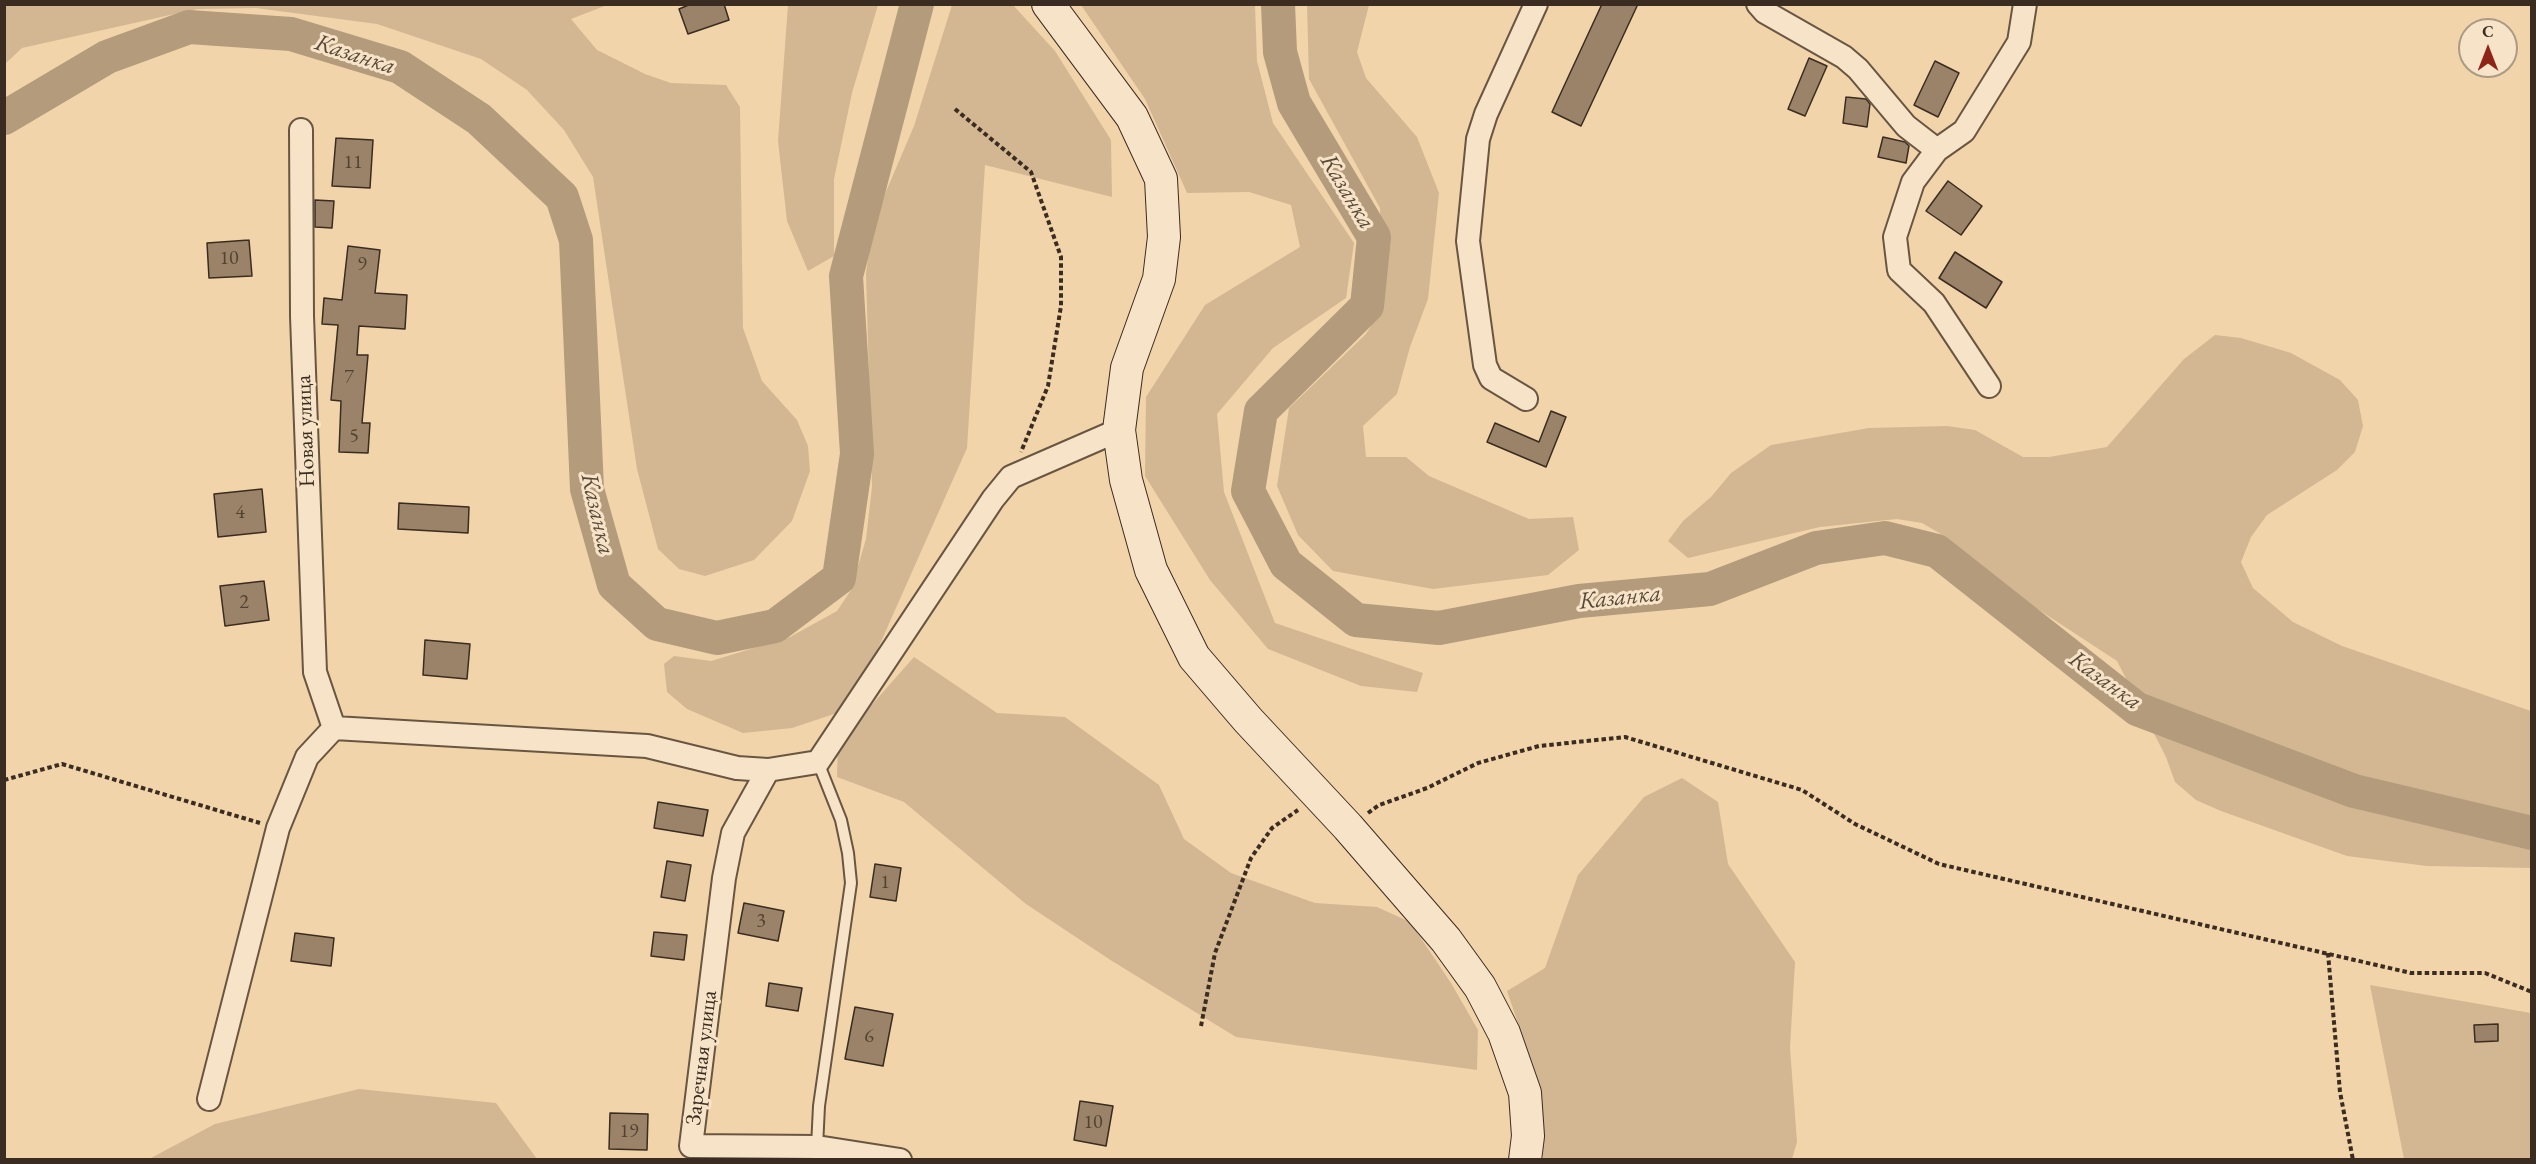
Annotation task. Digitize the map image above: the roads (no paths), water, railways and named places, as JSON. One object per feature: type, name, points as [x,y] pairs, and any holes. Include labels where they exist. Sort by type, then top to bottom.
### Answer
[{"type":"street","points":[[1048,4],[1132,117],[1161,179],[1164,237],[1159,279],[1127,368],[1119,430],[1126,480],[1151,570],[1194,657],[1248,720],[1348,827],[1446,940],[1480,987],[1504,1033],[1525,1094],[1528,1136],[1525,1160]]},
{"type":"street","points":[[1526,399],[1491,378],[1485,365],[1468,241],[1478,139],[1486,114],[1536,4]]},
{"type":"street","points":[[1758,4],[1766,12],[1844,57],[1858,69],[1906,126],[1937,150]]},
{"type":"street","points":[[1989,386],[1934,303],[1899,270],[1895,237],[1913,182],[1937,150],[1964,131],[2019,42],[2025,4]]},
{"type":"street","name":"Новая улица","points":[[301,130],[302,316],[315,672],[334,728]]},
{"type":"street","points":[[209,1099],[278,828],[306,758],[334,728],[647,746],[737,768],[768,770],[818,762],[993,499],[1011,477],[1119,430]]},
{"type":"street","name":"Заречная улица","points":[[768,770],[733,833],[724,878],[691,1146],[817,1147],[900,1160]]},
{"type":"lane","points":[[817,1147],[819,1106],[851,883],[841,820],[818,762]]},
{"type":"waterway","name":"Казанка","points":[[4,118],[107,57],[189,27],[291,34],[400,67],[479,119],[562,197],[576,240],[587,489],[614,585],[657,624],[717,638],[775,626],[839,578],[857,454],[846,276],[917,4]]},
{"type":"waterway","name":"Казанка","points":[[1278,4],[1280,52],[1294,103],[1374,237],[1367,306],[1261,411],[1248,491],[1286,564],[1356,620],[1439,628],[1579,601],[1710,589],[1816,548],[1885,538],[1937,551],[2137,709],[2354,791],[2532,833]]}]
